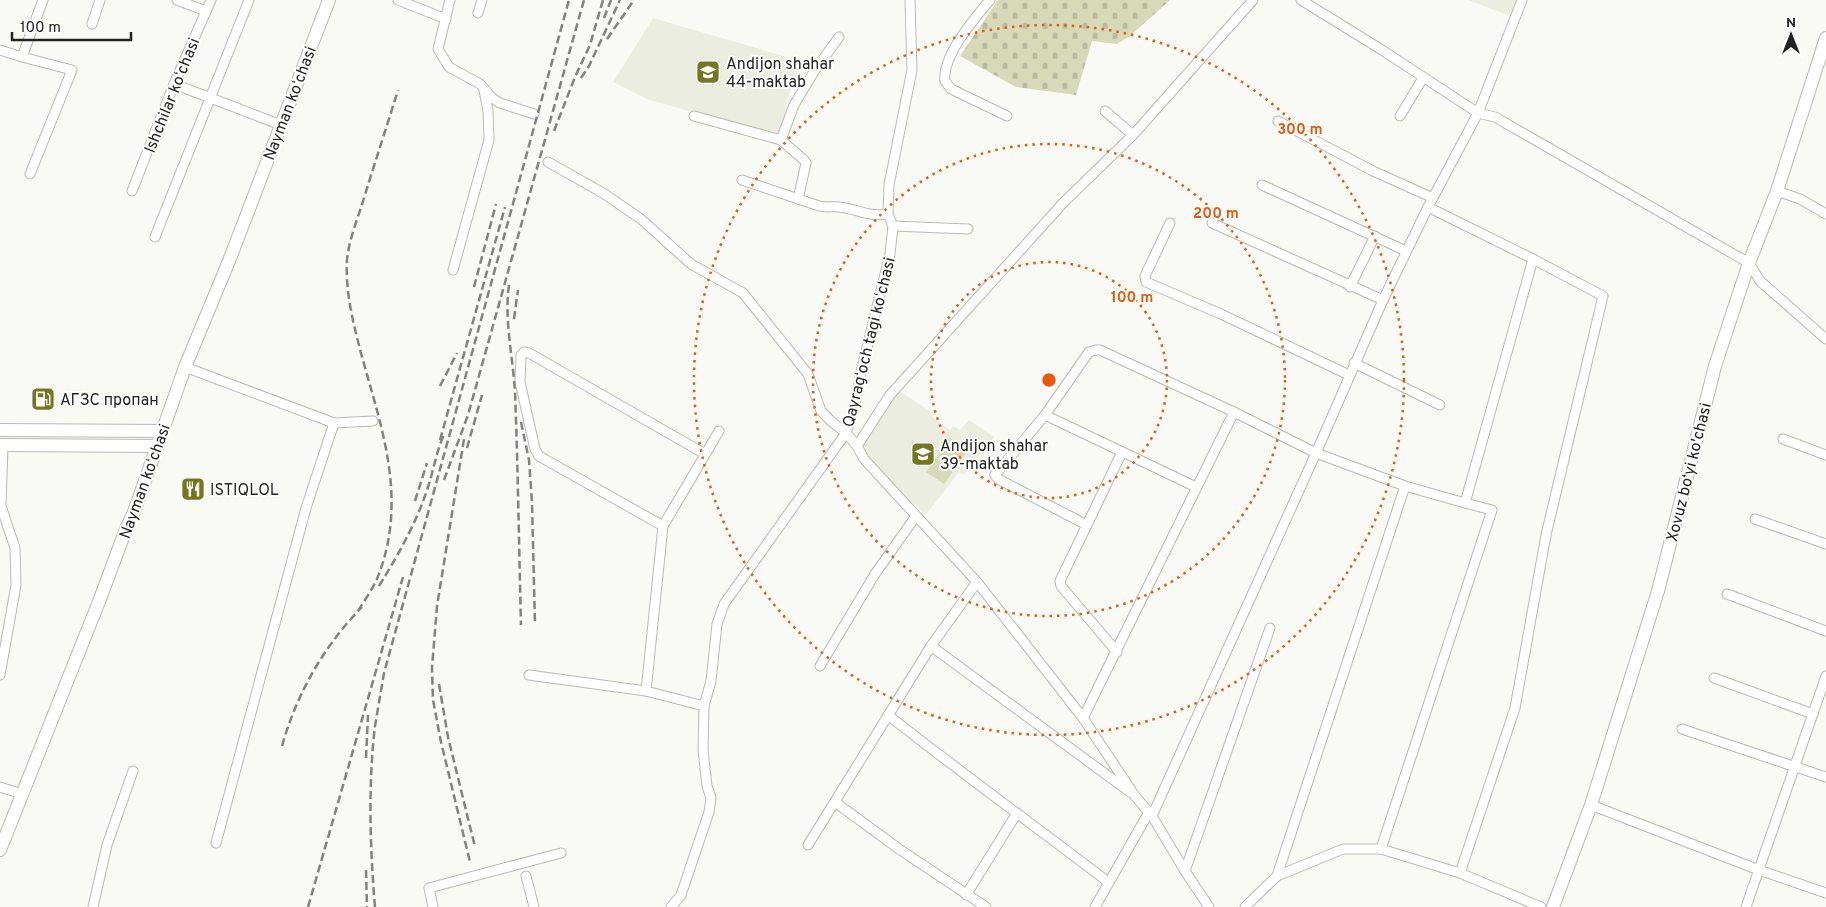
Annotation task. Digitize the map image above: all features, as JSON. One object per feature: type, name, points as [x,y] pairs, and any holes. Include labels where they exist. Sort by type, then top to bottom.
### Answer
[{"type":"main road","name":"Nayman koʻchasi","points":[[0,850],[134,512],[185,367],[329,0]]},
{"type":"main road","name":"Xovuz bo‘yi ko'chasi","points":[[1553,907],[1590,805],[1658,591],[1715,366],[1749,263],[1777,191],[1826,38]]},
{"type":"main road","points":[[0,430],[162,431]]},
{"type":"main road","points":[[2,445],[158,446]]},
{"type":"street","points":[[22,57],[43,0]]},
{"type":"street","points":[[92,24],[100,0]]},
{"type":"street","points":[[177,0],[206,11]]},
{"type":"street","name":"Ishchilar koʻchasi","points":[[132,191],[174,84],[211,0]]},
{"type":"street","points":[[155,236],[249,0]]},
{"type":"street","points":[[398,0],[446,19]]},
{"type":"street","points":[[450,0],[438,49],[449,67],[480,84],[484,90],[500,103],[534,114]]},
{"type":"street","points":[[478,13],[482,0]]},
{"type":"street","points":[[910,0],[912,70],[889,184],[888,214],[894,226],[968,230]]},
{"type":"street","points":[[990,0],[966,28],[945,68],[945,81],[951,89],[1007,116]]},
{"type":"street","name":"Qayragʻoch tagi koʻchasi","points":[[857,446],[890,395],[1063,202],[1133,135],[1253,0]]},
{"type":"street","points":[[1301,0],[1478,113],[1495,117],[1584,170],[1749,263],[1760,281],[1826,340]]},
{"type":"street","points":[[1095,907],[1108,882],[1150,814],[1316,453],[1383,300],[1430,203],[1478,113],[1522,0]]},
{"type":"street","points":[[781,140],[794,105],[810,77],[839,37]]},
{"type":"street","points":[[0,50],[72,70],[30,174]]},
{"type":"street","points":[[1400,116],[1423,78]]},
{"type":"street","points":[[174,84],[281,125]]},
{"type":"street","points":[[453,270],[489,140],[488,111],[484,90]]},
{"type":"street","points":[[1105,110],[1133,135]]},
{"type":"street","points":[[694,116],[781,140],[806,163],[798,199]]},
{"type":"street","points":[[1278,121],[1603,296],[1546,535],[1515,708],[1460,873]]},
{"type":"street","points":[[548,162],[603,193],[641,219],[690,264],[744,293],[808,374],[821,411],[846,433],[857,446],[864,459],[977,582],[1083,718],[1135,796],[1150,814],[1185,872],[1209,907]]},
{"type":"street","points":[[742,180],[826,208],[841,207],[874,216],[888,214]]},
{"type":"street","points":[[1262,184],[1406,251]]},
{"type":"street","points":[[1777,191],[1800,199],[1826,214]]},
{"type":"street","points":[[1170,223],[1145,276],[1146,282],[1221,314],[1349,375]]},
{"type":"street","points":[[1212,223],[1383,300]]},
{"type":"street","name":"Qayragʻoch tagi koʻchasi","points":[[671,907],[681,896],[709,812],[711,798],[703,750],[704,706],[711,681],[717,624],[724,604],[846,433],[855,406],[861,372],[886,272],[894,226]]},
{"type":"street","points":[[1350,286],[1375,236]]},
{"type":"street","points":[[1465,503],[1532,259]]},
{"type":"street","points":[[1087,525],[998,479],[995,474],[1045,415],[1089,352],[1096,350],[1234,412],[1316,453],[1405,486],[1492,510],[1381,849]]},
{"type":"street","points":[[663,526],[539,456],[535,449],[520,382],[521,355],[524,352],[529,353],[706,454]]},
{"type":"street","points":[[1354,364],[1440,405]]},
{"type":"street","points":[[185,367],[334,422],[373,421]]},
{"type":"street","points":[[1083,718],[1234,412]]},
{"type":"street","points":[[1045,415],[1196,487]]},
{"type":"street","points":[[216,843],[306,508],[334,422]]},
{"type":"street","points":[[646,691],[663,526],[719,431]]},
{"type":"street","points":[[1783,439],[1826,455]]},
{"type":"street","points":[[0,675],[16,585],[15,548],[1,506],[2,445]]},
{"type":"street","points":[[1117,652],[1061,586],[1060,581],[1122,452]]},
{"type":"street","points":[[1277,876],[1405,486]]},
{"type":"street","points":[[820,666],[875,574],[916,516]]},
{"type":"street","points":[[1755,519],[1826,544]]},
{"type":"street","points":[[808,845],[931,646],[977,582]]},
{"type":"street","points":[[1727,594],[1826,631]]},
{"type":"street","points":[[1185,872],[1270,628]]},
{"type":"street","points":[[931,646],[1135,796]]},
{"type":"street","points":[[529,676],[646,691],[704,706]]},
{"type":"street","points":[[1746,907],[1826,676]]},
{"type":"street","points":[[1714,678],[1813,714]]},
{"type":"street","points":[[888,715],[953,767],[1108,882]]},
{"type":"street","points":[[1682,729],[1826,777]]},
{"type":"street","points":[[93,907],[108,845],[133,771]]},
{"type":"street","points":[[0,787],[22,794]]},
{"type":"street","points":[[836,802],[899,849],[986,907]]},
{"type":"street","points":[[1590,805],[1759,870],[1826,893]]},
{"type":"street","points":[[966,895],[1017,813]]},
{"type":"street","points":[[1246,907],[1277,876],[1343,849],[1381,849],[1460,873],[1541,907]]},
{"type":"street","points":[[433,907],[429,888],[561,853]]},
{"type":"street","points":[[526,876],[534,907]]},
{"type":"shaded area","points":[[1468,0],[1516,0],[1510,16]]},
{"type":"shaded area","name":"Andijon shahar 44-maktab","points":[[653,18],[801,61],[785,107],[789,110],[778,137],[647,99],[613,82]]},
{"type":"shaded area","name":"Andijon shahar 39-maktab","points":[[898,390],[934,414],[932,417],[950,430],[953,426],[960,430],[969,420],[994,437],[964,475],[959,472],[926,515],[868,461],[860,449]]},
{"type":"green space","points":[[998,0],[1170,0],[1130,36],[1117,44],[1092,41],[1076,95],[1016,87],[960,56]]},
{"type":"green space","points":[[950,438],[968,450],[944,484],[926,472]]},
{"type":"railway","points":[[375,907],[371,839],[371,771],[375,726],[384,673],[569,0]]},
{"type":"railway","points":[[444,480],[468,415],[584,0]]},
{"type":"railway","points":[[554,131],[590,45],[603,0]]},
{"type":"railway","points":[[604,18],[611,0]]},
{"type":"railway","points":[[581,78],[589,66],[620,0]]},
{"type":"railway","points":[[607,39],[634,0]]},
{"type":"railway","points":[[358,611],[377,579],[386,550],[391,522],[391,495],[389,467],[378,412],[351,309],[347,285],[347,260],[354,229],[398,90]]},
{"type":"railway","points":[[474,287],[496,204]]},
{"type":"railway","points":[[440,440],[505,207]]},
{"type":"railway","points":[[509,285],[509,338],[515,392],[521,625]]},
{"type":"railway","points":[[514,319],[518,290]]},
{"type":"railway","points":[[440,386],[457,353]]},
{"type":"railway","points":[[467,448],[482,395]]},
{"type":"railway","points":[[521,422],[529,460],[532,502],[535,625]]},
{"type":"railway","points":[[379,586],[413,526],[428,487],[444,435]]},
{"type":"railway","points":[[464,439],[437,606],[432,668],[433,700],[441,742],[470,862]]},
{"type":"railway","points":[[415,501],[427,463]]},
{"type":"railway","points":[[308,907],[403,577]]},
{"type":"railway","points":[[282,746],[295,707],[313,671],[348,622],[362,607]]},
{"type":"railway","points":[[439,684],[448,737],[475,847]]},
{"type":"railway","points":[[366,758],[368,715]]},
{"type":"railway","points":[[366,870],[367,907]]},
{"type":"place","name":"Andijon shahar 44-maktab","points":[[708,72]]},
{"type":"place","name":"АГЗС пропан","points":[[43,399]]},
{"type":"place","name":"Andijon shahar 39-maktab","points":[[923,454]]},
{"type":"place","name":"ISTIQLOL","points":[[193,489]]}]
